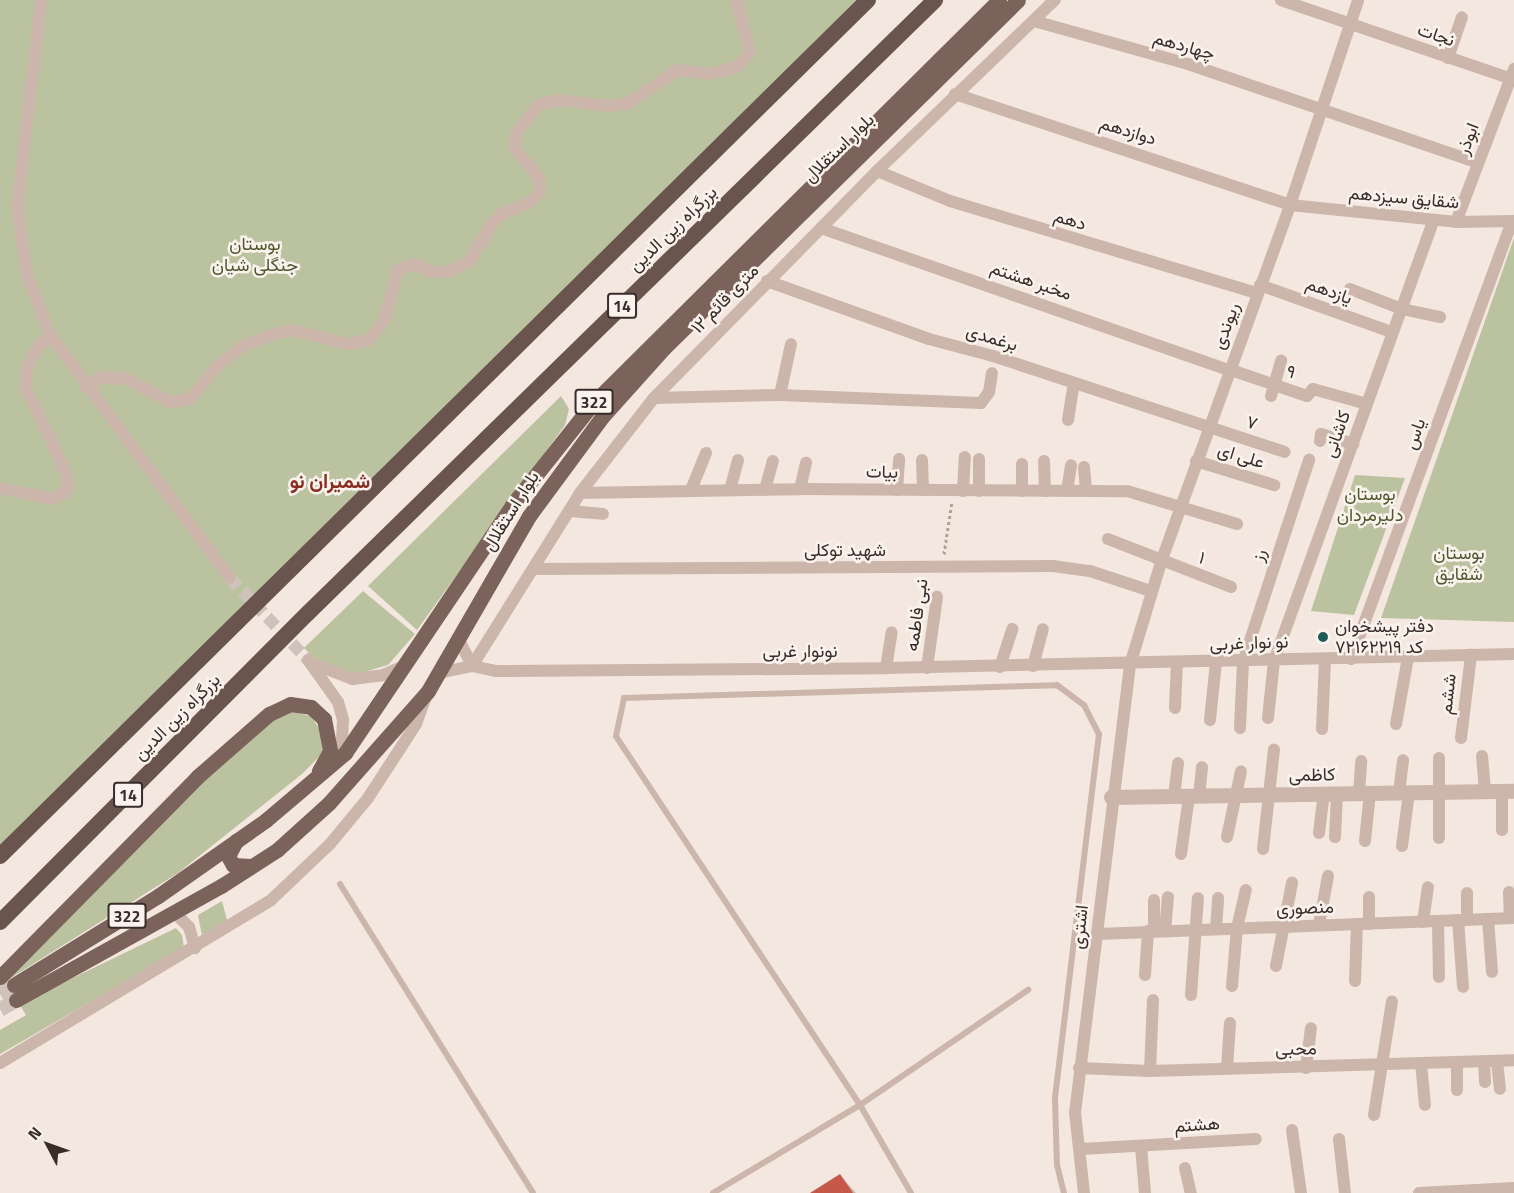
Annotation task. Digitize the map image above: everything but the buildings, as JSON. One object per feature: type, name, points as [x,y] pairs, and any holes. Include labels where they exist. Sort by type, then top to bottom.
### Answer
[{"type":"highway","name":"بزرگراه زین الدین","points":[[0,856],[868,0]]},
{"type":"highway","name":"بزرگراه زین الدین","points":[[0,922],[308,613],[935,0]]},
{"type":"main road","name":"بلوار استقلال","points":[[999,0],[593,403],[480,551],[402,667],[378,708],[341,757],[236,841],[15,993],[175,913],[277,850],[329,803],[428,691],[503,561],[558,474],[602,417],[664,348],[1018,0]]},
{"type":"main road","points":[[480,551],[495,545],[503,561]]},
{"type":"main road","points":[[0,977],[197,777],[269,714],[290,704],[310,706],[324,719],[329,739],[324,764],[310,783]]},
{"type":"main road","points":[[236,841],[228,856],[233,865],[251,866]]},
{"type":"street","points":[[41,0],[17,207],[27,275],[50,334],[86,387],[230,578]]},
{"type":"street","points":[[86,387],[102,376],[118,378],[170,402],[190,399],[217,366],[243,346],[271,335],[293,330],[348,345],[369,340],[384,320],[398,270],[414,264],[431,272],[451,271],[470,261],[492,223],[502,214],[530,202],[540,192],[539,178],[515,148],[516,134],[538,105],[559,100],[611,106],[629,103],[677,70],[709,74],[737,67],[750,52],[736,0]]},
{"type":"street","name":"۱۲ متری قائم","points":[[472,666],[535,569],[580,493],[654,398],[877,171],[1055,0]]},
{"type":"street","name":"نجات","points":[[1281,0],[1448,58],[1513,76]]},
{"type":"street","name":"ریوندی","points":[[1130,665],[1151,591],[1179,509],[1208,428],[1233,371],[1258,289],[1290,205],[1358,0]]},
{"type":"street","points":[[1448,58],[1462,17]]},
{"type":"street","name":"چهاردهم","points":[[1034,21],[1188,64],[1478,163]]},
{"type":"street","name":"ابوذر","points":[[1456,222],[1513,76]]},
{"type":"street","name":"دوازدهم","points":[[955,94],[1290,205]]},
{"type":"street","name":"دهم","points":[[877,171],[950,201],[1258,289]]},
{"type":"street","name":"شقایق سیزدهم","points":[[1290,205],[1456,222],[1513,221]]},
{"type":"street","name":"کاشانی","points":[[1268,718],[1274,661],[1434,220]]},
{"type":"street","name":"یاس","points":[[1351,659],[1513,221]]},
{"type":"street","name":"مخبر هشتم","points":[[821,228],[1233,371]]},
{"type":"street","name":"برغمدی","points":[[767,281],[847,312],[1208,428]]},
{"type":"street","name":"یازدهم","points":[[1258,289],[1386,330]]},
{"type":"street","points":[[1350,289],[1402,309],[1440,317]]},
{"type":"street","points":[[0,488],[52,499],[64,493],[68,487],[66,473],[26,388],[27,368],[36,349],[50,334]]},
{"type":"street","points":[[780,395],[791,344]]},
{"type":"street","points":[[1272,391],[1281,360]]},
{"type":"street","name":"۹","points":[[1233,371],[1272,391],[1307,396],[1313,389],[1367,404]]},
{"type":"street","name":"برغمدی","points":[[654,398],[780,395],[981,403],[989,392],[992,373]]},
{"type":"street","points":[[1068,420],[1074,384]]},
{"type":"street","name":"۷","points":[[1208,428],[1285,452]]},
{"type":"street","points":[[1320,441],[1321,434],[1353,444]]},
{"type":"street","points":[[691,490],[706,453]]},
{"type":"street","points":[[959,490],[964,457]]},
{"type":"street","points":[[897,490],[898,459]]},
{"type":"street","points":[[979,459],[979,490]]},
{"type":"street","points":[[730,490],[738,460]]},
{"type":"street","points":[[922,460],[923,490]]},
{"type":"street","name":"رز","points":[[1244,662],[1309,460]]},
{"type":"street","points":[[765,490],[773,461]]},
{"type":"street","points":[[1044,461],[1045,491]]},
{"type":"street","name":"علی ای","points":[[1196,461],[1274,485]]},
{"type":"street","points":[[800,489],[806,463]]},
{"type":"street","points":[[1022,464],[1022,491]]},
{"type":"street","points":[[1067,491],[1071,465]]},
{"type":"street","points":[[1084,467],[1086,491]]},
{"type":"street","name":"بیات","points":[[580,493],[800,489],[1127,491],[1179,509],[1237,524]]},
{"type":"street","points":[[570,511],[603,514]]},
{"type":"street","name":"۱","points":[[1108,539],[1161,562],[1231,587]]},
{"type":"street","name":"شهید توکلی","points":[[535,569],[1053,566],[1090,571],[1151,591]]},
{"type":"street","name":"نبی فاطمه","points":[[927,668],[937,597]]},
{"type":"street","points":[[1000,667],[1012,629]]},
{"type":"street","points":[[1033,666],[1042,629]]},
{"type":"street","points":[[886,668],[892,632]]},
{"type":"street","points":[[439,673],[472,666],[458,638]]},
{"type":"street","name":"نو نوار غربی","points":[[1130,665],[1514,654]]},
{"type":"street","name":"ششم","points":[[1461,738],[1471,655]]},
{"type":"street","points":[[1396,724],[1408,657]]},
{"type":"street","points":[[1322,729],[1325,659]]},
{"type":"street","points":[[341,757],[344,720],[338,702],[308,660],[339,677],[352,679],[383,675],[402,667]]},
{"type":"street","points":[[1210,720],[1216,662]]},
{"type":"street","points":[[1240,728],[1244,662]]},
{"type":"street","points":[[1175,708],[1177,663]]},
{"type":"street","name":"نونوار غربی","points":[[472,666],[495,672],[1130,665]]},
{"type":"street","name":"اشتری","points":[[1084,1193],[1075,1113],[1098,934],[1111,798],[1130,665]]},
{"type":"street","points":[[0,1063],[195,948],[271,900],[330,844],[388,771],[416,724],[428,691]]},
{"type":"street","points":[[1263,849],[1274,750]]},
{"type":"street","points":[[1482,756],[1485,792]]},
{"type":"street","points":[[1439,758],[1439,838]]},
{"type":"street","points":[[1402,846],[1403,760]]},
{"type":"street","points":[[1361,761],[1365,793],[1365,841]]},
{"type":"street","points":[[1174,796],[1178,763]]},
{"type":"street","points":[[1181,854],[1202,767]]},
{"type":"street","points":[[1227,837],[1238,795],[1241,771]]},
{"type":"street","points":[[1502,830],[1508,791]]},
{"type":"street","name":"کاظمی","points":[[1111,798],[1508,791]]},
{"type":"street","points":[[1319,833],[1330,794]]},
{"type":"street","points":[[1330,794],[1335,837]]},
{"type":"street","points":[[1319,925],[1328,876]]},
{"type":"street","points":[[1276,966],[1292,883]]},
{"type":"street","points":[[1423,922],[1428,887]]},
{"type":"street","points":[[1232,986],[1237,928],[1246,890]]},
{"type":"street","points":[[1509,892],[1512,918]]},
{"type":"street","points":[[1462,987],[1462,920],[1467,894]]},
{"type":"street","points":[[1144,975],[1168,897]]},
{"type":"street","points":[[1355,981],[1369,897]]},
{"type":"street","points":[[1191,995],[1198,898]]},
{"type":"street","points":[[1216,929],[1218,898]]},
{"type":"street","points":[[1154,900],[1156,931]]},
{"type":"street","points":[[175,913],[189,927],[195,948]]},
{"type":"street","name":"منصوری","points":[[1098,934],[1512,918]]},
{"type":"street","points":[[1488,919],[1492,972]]},
{"type":"street","points":[[1438,921],[1439,977]]},
{"type":"street","points":[[1150,1071],[1154,1000]]},
{"type":"street","points":[[1374,1115],[1392,1001]]},
{"type":"street","points":[[1227,1068],[1230,1023]]},
{"type":"street","points":[[1306,1068],[1311,1028]]},
{"type":"street","name":"محبی","points":[[1079,1068],[1150,1071],[1514,1060]]},
{"type":"street","points":[[1497,1061],[1500,1089]]},
{"type":"street","points":[[1457,1062],[1457,1090]]},
{"type":"street","points":[[1484,1062],[1485,1082]]},
{"type":"street","points":[[1421,1063],[1425,1105]]},
{"type":"street","points":[[1292,1130],[1301,1193]]},
{"type":"street","name":"هشتم","points":[[1081,1149],[1256,1139]]},
{"type":"street","points":[[1339,1139],[1345,1193]]},
{"type":"street","points":[[1141,1147],[1145,1193]]},
{"type":"street","points":[[1185,1168],[1191,1193]]},
{"type":"street","points":[[1419,1193],[1514,1188]]},
{"type":"lane","points":[[911,1193],[860,1105],[616,736],[624,698],[1057,684],[1084,705],[1099,734],[1055,1099],[1057,1165],[1064,1193]]},
{"type":"lane","points":[[340,884],[533,1193]]},
{"type":"lane","points":[[712,1193],[860,1105],[1028,990]]},
{"type":"path","points":[[942,567],[959,490]]},
{"type":"green space","name":"بوستان جنگلی شیان","points":[[0,0],[872,0],[0,853]]},
{"type":"green space","name":"بوستان شقایق","points":[[1514,238],[1514,622],[1381,618]]},
{"type":"green space","points":[[561,396],[569,409],[565,425],[417,630],[368,586]]},
{"type":"green space","name":"بوستان دلیرمردان","points":[[1355,475],[1405,478],[1354,615],[1311,611]]},
{"type":"green space","points":[[363,591],[415,634],[388,665],[357,674],[342,672],[316,660],[304,648]]},
{"type":"green space","points":[[290,711],[311,716],[325,738],[322,754],[302,774],[178,873],[6,981],[209,774],[273,719]]},
{"type":"green space","points":[[222,901],[227,920],[202,936],[198,915]]},
{"type":"green space","points":[[176,928],[182,935],[184,948],[0,1054],[0,1030],[26,1015],[19,1004]]},
{"type":"tunnel","points":[[230,578],[308,660]]},
{"type":"tunnel","points":[[0,994],[14,985]]},
{"type":"tunnel","points":[[0,1009],[16,1000]]},
{"type":"place","name":"دفتر پیشخوان کد ۷۲۱۶۲۲۱۹","points":[[1323,637]]},
{"type":"district","name":"شمیران نو","points":[[330,480]]}]
